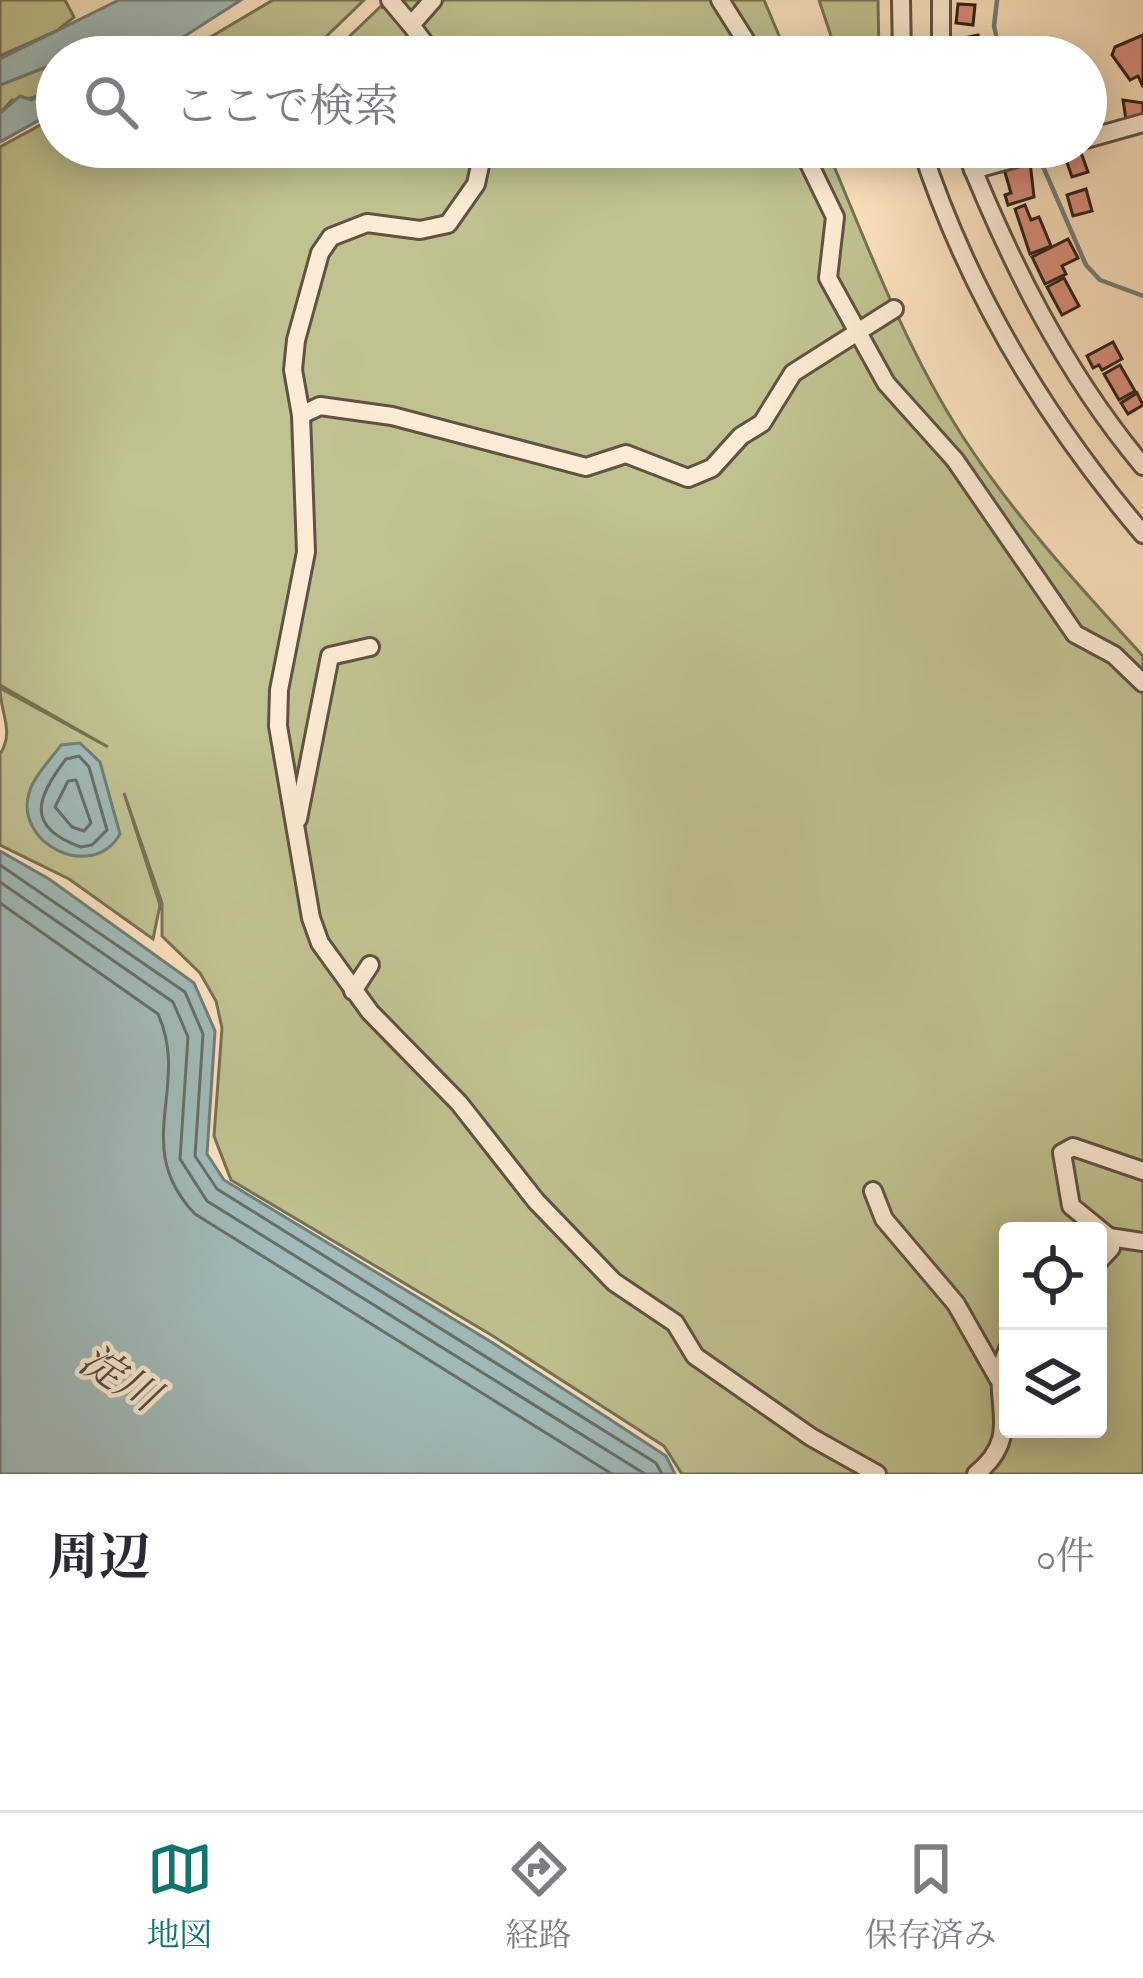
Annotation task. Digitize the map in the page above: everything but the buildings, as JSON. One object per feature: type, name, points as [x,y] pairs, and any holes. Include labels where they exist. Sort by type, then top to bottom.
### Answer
[{"type":"street","points":[[390,0],[419,36]]},
{"type":"street","points":[[411,25],[433,0]]},
{"type":"street","points":[[720,0],[743,36]]},
{"type":"street","points":[[901,0],[902,36]]},
{"type":"street","points":[[941,0],[941,36]]},
{"type":"street","points":[[1107,133],[1143,123]]},
{"type":"street","points":[[479,168],[476,184],[448,224],[420,230],[379,222],[351,226],[332,237],[320,253],[295,355],[306,552],[279,690],[278,726],[311,918],[352,991],[614,1282],[675,1323],[695,1356],[811,1437],[878,1474]]},
{"type":"street","points":[[811,168],[836,218],[828,278],[886,383],[955,460],[1075,634],[1114,656],[1143,683]]},
{"type":"street","points":[[928,168],[946,223],[990,312],[1057,424],[1143,534]]},
{"type":"street","points":[[980,168],[973,170],[1005,244],[1062,351],[1143,466]]},
{"type":"street","points":[[301,416],[320,406],[392,416],[586,467],[626,454],[688,478],[712,468],[741,436],[762,423],[794,373],[894,309]]},
{"type":"street","points":[[296,826],[322,675],[330,656],[370,646]]},
{"type":"street","points":[[352,991],[370,964]]},
{"type":"street","points":[[1143,1171],[1073,1147],[1062,1153],[1071,1206],[1109,1237],[1143,1242]]},
{"type":"street","points":[[873,1191],[884,1219],[956,1304],[998,1378],[1006,1415],[1003,1442],[976,1474]]},
{"type":"street","points":[[1107,1252],[1109,1237]]},
{"type":"green space","points":[[0,0],[65,0],[74,17],[58,30],[0,56]]},
{"type":"green space","points":[[273,0],[364,0],[327,36],[212,36]]},
{"type":"green space","points":[[396,0],[764,0],[779,36],[423,36]]},
{"type":"green space","points":[[819,0],[878,0],[879,36],[831,36]]},
{"type":"green space","points":[[380,7],[390,9],[412,36],[350,36]]},
{"type":"green space","points":[[36,71],[36,96],[12,100],[0,113],[0,85]]},
{"type":"green space","points":[[36,127],[36,168],[476,168],[474,181],[446,219],[333,231],[293,343],[303,549],[278,682],[312,933],[516,1184],[671,1326],[678,1344],[868,1474],[682,1474],[664,1446],[493,1336],[231,1180],[214,1136],[222,1028],[216,1001],[200,973],[162,936],[162,903],[124,793],[160,905],[153,939],[69,879],[0,845],[0,754],[7,730],[0,688],[108,747],[0,685],[0,147]]},
{"type":"green space","points":[[477,168],[835,168],[905,332],[963,437],[1026,523],[1143,656],[1143,1474],[886,1474],[817,1434],[693,1348],[620,1281],[365,1001],[315,921],[284,735],[285,681],[303,592],[298,350],[322,256],[352,229],[447,228]]},
{"type":"water","points":[[119,0],[241,0],[185,36],[46,36]]},
{"type":"water","points":[[36,41],[36,71],[0,85],[0,59]]},
{"type":"water","points":[[20,96],[32,100],[36,96],[36,122],[0,142],[0,113]]},
{"type":"water","points":[[80,743],[100,762],[120,834],[107,848],[75,856],[44,841],[27,811],[29,793],[43,768],[61,745]]},
{"type":"water","name":"淀川","points":[[0,851],[49,879],[194,983],[215,1031],[207,1154],[224,1180],[493,1343],[666,1456],[675,1474],[0,1474]]},
{"type":"waterway","points":[[996,36],[997,0]]},
{"type":"waterway","points":[[1044,168],[1086,265],[1100,280],[1143,296]]}]
